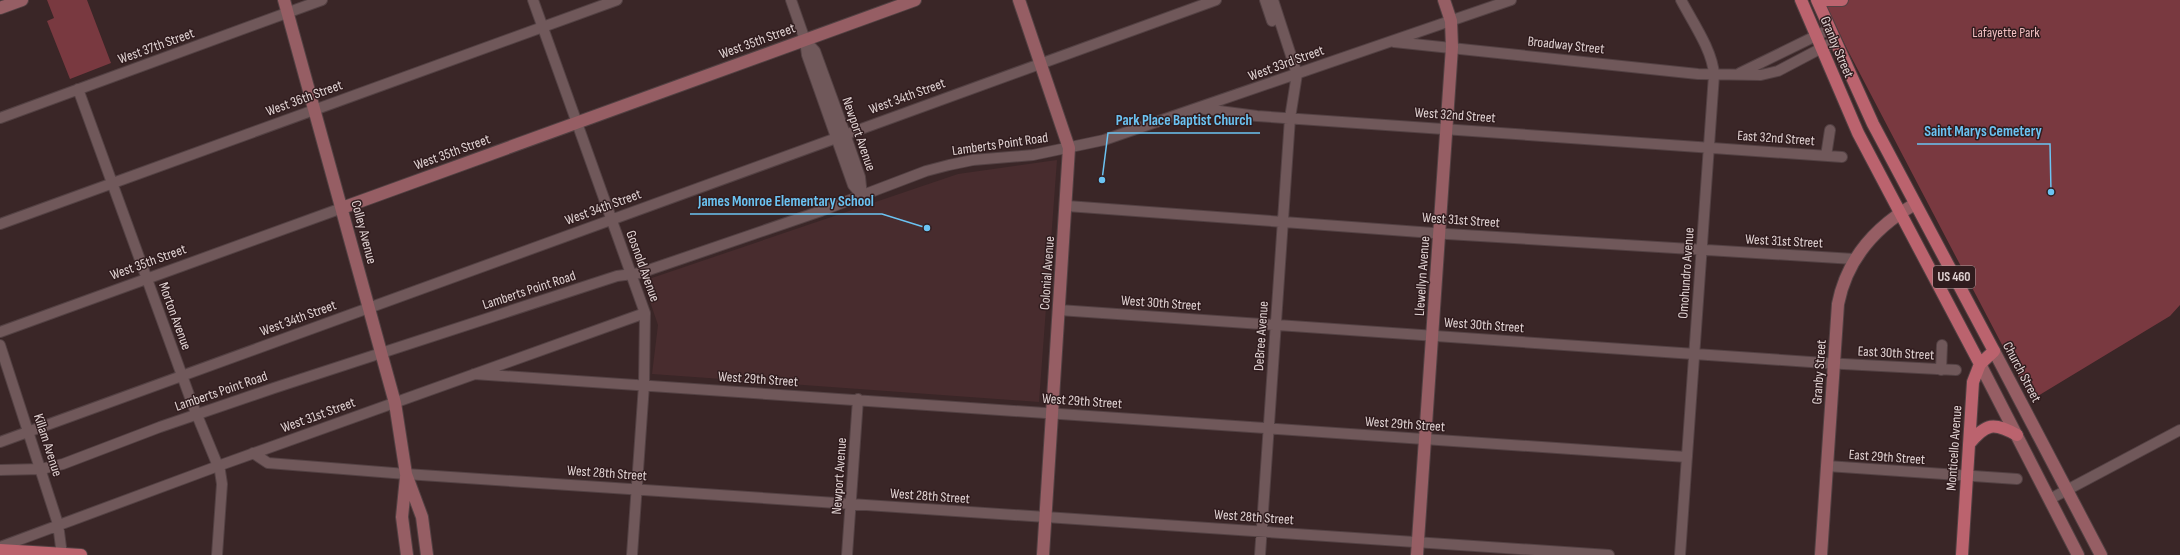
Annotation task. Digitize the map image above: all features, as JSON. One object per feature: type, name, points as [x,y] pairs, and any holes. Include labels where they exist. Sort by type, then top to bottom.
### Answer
[{"type":"main road","name":"Granby Street","points":[[1802,0],[1858,133],[1899,213]]},
{"type":"main road","name":"Granby Street","points":[[1817,0],[1870,118],[1915,204]]},
{"type":"main road","points":[[1823,0],[1842,0]]},
{"type":"main road","name":"Church Street","points":[[1915,204],[1994,351]]},
{"type":"main road","name":"US 460","points":[[1899,213],[1980,364]]},
{"type":"main road","name":"Monticello Avenue","points":[[1962,555],[1973,382],[1980,364],[1994,351]]},
{"type":"main road","points":[[1969,444],[1977,434],[1989,427],[2002,427],[2017,435]]},
{"type":"main road","points":[[0,548],[81,555]]},
{"type":"street","points":[[0,8],[22,0]]},
{"type":"street","name":"Colley Avenue","points":[[284,0],[395,403],[406,474],[422,516],[428,555]]},
{"type":"street","name":"West 37th Street","points":[[0,118],[322,0]]},
{"type":"street","name":"Gosnold Avenue","points":[[532,0],[645,313],[644,385],[632,555]]},
{"type":"street","name":"West 36th Street","points":[[0,224],[617,0]]},
{"type":"street","name":"Newport Avenue","points":[[791,0],[806,40],[807,55],[840,135],[853,185],[862,196]]},
{"type":"street","name":"West 35th Street","points":[[0,332],[915,0]]},
{"type":"street","name":"Colonial Avenue","points":[[1019,0],[1069,148],[1067,206],[1043,555]]},
{"type":"street","name":"West 34th Street","points":[[0,442],[611,218],[1216,0]]},
{"type":"street","name":"DeBree Avenue","points":[[1265,0],[1293,75]]},
{"type":"street","name":"DeBree Avenue","points":[[1260,555],[1290,118],[1287,106],[1293,75],[1272,0]]},
{"type":"street","name":"Llewellyn Avenue","points":[[1417,555],[1452,47],[1451,21],[1444,0]]},
{"type":"street","name":"West 33rd Street","points":[[1069,148],[1104,140],[1200,109],[1390,41],[1511,0]]},
{"type":"street","name":"Omohundro Avenue","points":[[1680,555],[1714,75],[1714,65],[1710,54],[1681,0]]},
{"type":"street","name":"Broadway Street","points":[[1738,74],[1830,29]]},
{"type":"street","name":"Broadway Street","points":[[1390,41],[1714,75],[1761,75],[1778,71],[1835,41]]},
{"type":"street","name":"Morton Avenue","points":[[78,89],[196,414],[218,466],[222,484],[217,555]]},
{"type":"street","name":"West 32nd Street","points":[[1200,109],[1290,118],[1709,147]]},
{"type":"street","points":[[1826,156],[1830,130]]},
{"type":"street","name":"East 32nd Street","points":[[1709,147],[1842,157]]},
{"type":"street","name":"Lamberts Point Road","points":[[0,470],[41,469],[94,453],[196,414],[617,276],[640,273],[739,240],[862,196],[926,171],[973,160],[1033,155],[1069,148]]},
{"type":"street","name":"Granby Street","points":[[1821,555],[1838,304],[1841,289],[1854,259],[1876,232],[1899,213],[1915,204]]},
{"type":"street","name":"West 31st Street","points":[[1067,206],[1440,233],[1854,259]]},
{"type":"street","name":"West 30th Street","points":[[1059,310],[1834,364]]},
{"type":"street","name":"West 31st Street","points":[[0,548],[58,524],[645,313]]},
{"type":"street","name":"Killam Avenue","points":[[0,345],[58,524],[62,554]]},
{"type":"street","points":[[1941,370],[1942,345]]},
{"type":"street","name":"Church Street","points":[[1994,351],[2101,555]]},
{"type":"street","name":"East 30th Street","points":[[1834,364],[1956,370]]},
{"type":"street","points":[[1980,364],[2078,555]]},
{"type":"street","name":"West 29th Street","points":[[474,374],[858,399],[1687,457]]},
{"type":"street","name":"Newport Avenue","points":[[848,555],[858,399]]},
{"type":"street","points":[[2050,499],[2180,430]]},
{"type":"street","name":"West 28th Street","points":[[253,453],[268,463],[406,474],[1609,555]]},
{"type":"street","name":"East 29th Street","points":[[1827,466],[2017,480]]},
{"type":"street","name":"Colley Avenue","points":[[406,474],[402,517],[407,555]]},
{"type":"shaded area","points":[[1057,160],[1039,402],[652,374],[658,325],[643,281],[958,174]]},
{"type":"green space","points":[[47,0],[87,0],[111,63],[70,79],[47,21],[54,18]]},
{"type":"green space","name":"Lafayette Park","points":[[1824,0],[2180,0],[2180,305],[2170,316],[2031,400],[1847,49]]},
{"type":"place","name":"Park Place Baptist Church","points":[[1102,180]]},
{"type":"place","name":"Saint Marys Cemetery","points":[[2051,192]]},
{"type":"place","name":"James Monroe Elementary School","points":[[927,228]]}]
